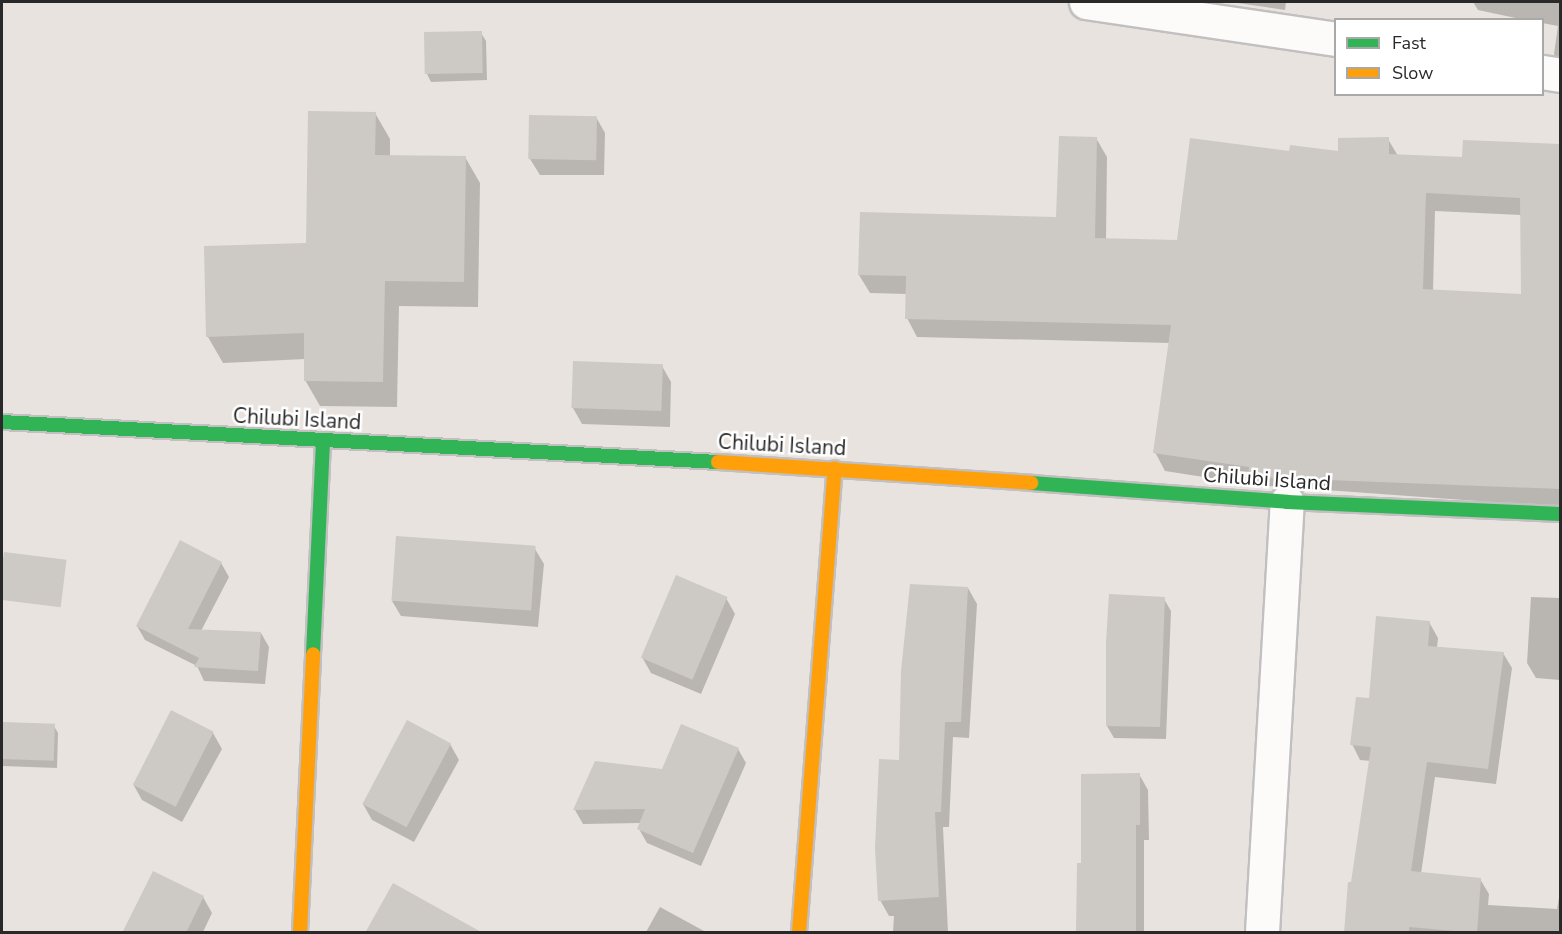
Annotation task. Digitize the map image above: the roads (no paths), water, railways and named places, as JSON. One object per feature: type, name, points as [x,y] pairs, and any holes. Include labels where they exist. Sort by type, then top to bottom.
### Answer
[{"type":"street","points":[[1086,2],[1334,39]]},
{"type":"street","points":[[1544,72],[1560,75]]},
{"type":"street","name":"Chilubi Island","points":[[2,422],[322,442],[835,468],[1287,502],[1560,514]]},
{"type":"street","points":[[300,933],[322,442]]},
{"type":"street","points":[[799,933],[835,468]]},
{"type":"street","points":[[1262,933],[1287,502]]}]
